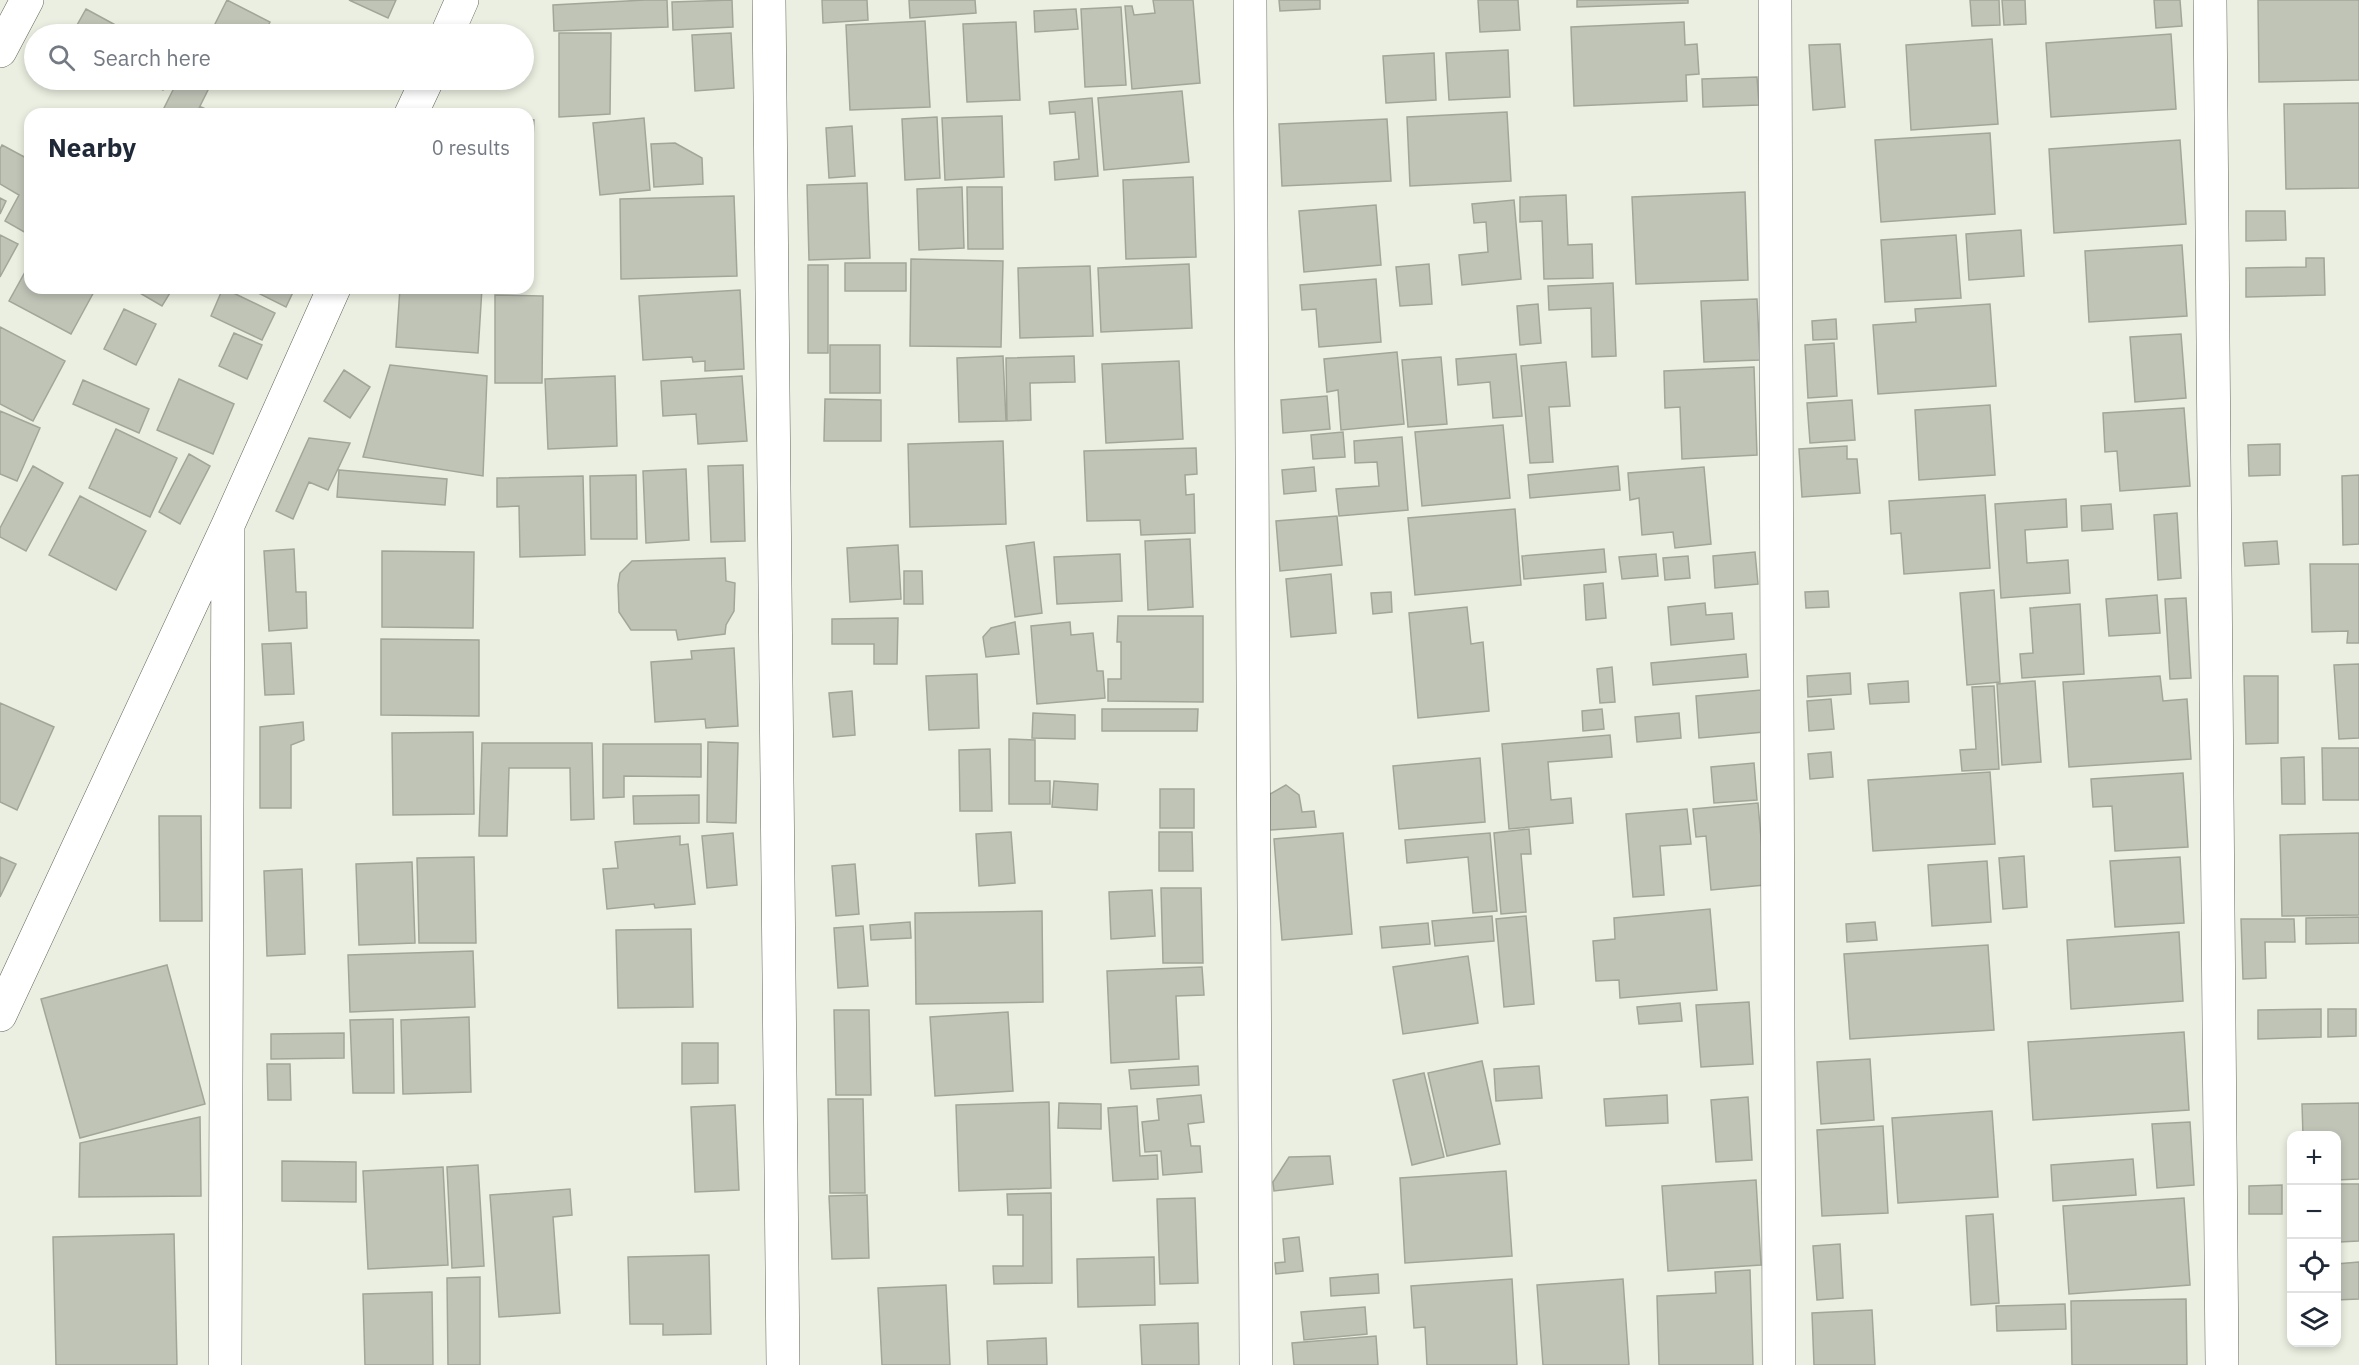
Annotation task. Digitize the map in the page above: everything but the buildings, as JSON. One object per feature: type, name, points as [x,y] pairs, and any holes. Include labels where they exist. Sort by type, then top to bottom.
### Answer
[{"type":"street","points":[[0,51],[27,0]]},
{"type":"street","points":[[451,24],[462,0]]},
{"type":"street","points":[[769,0],[783,1365]]},
{"type":"street","points":[[1250,0],[1256,1365]]},
{"type":"street","points":[[1774,0],[1779,1365]]},
{"type":"street","points":[[2210,0],[2222,1365]]},
{"type":"street","points":[[414,108],[422,90]]},
{"type":"street","points":[[0,1015],[228,525],[331,294]]},
{"type":"street","points":[[225,1365],[228,525]]}]
